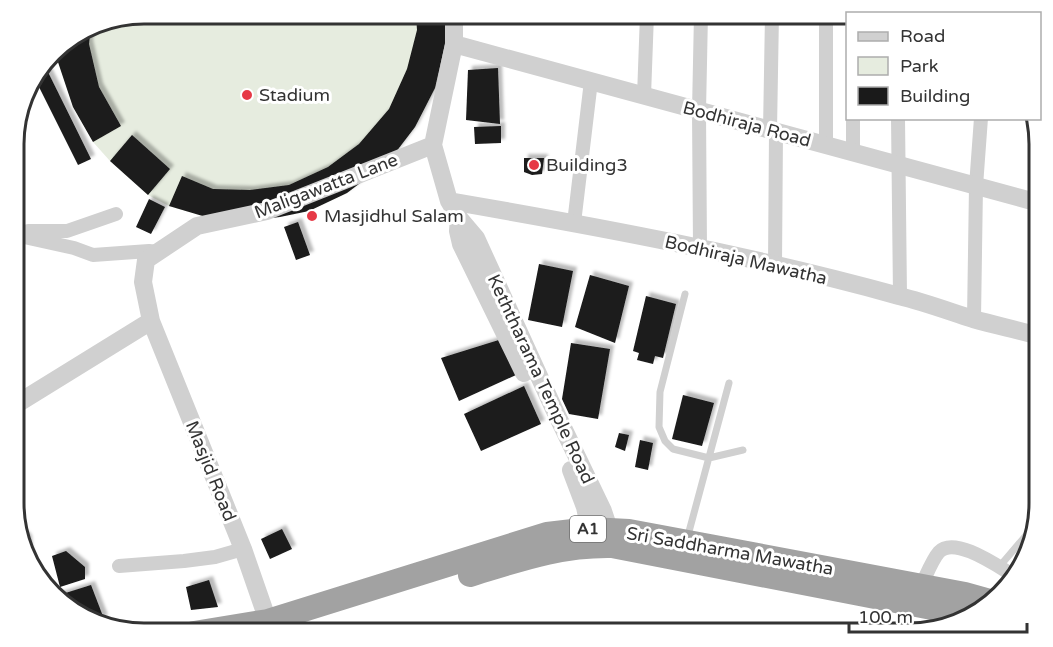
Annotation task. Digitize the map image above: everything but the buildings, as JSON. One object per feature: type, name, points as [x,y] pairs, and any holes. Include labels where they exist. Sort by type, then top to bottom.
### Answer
[{"type":"highway","name":"Sri Saddharma Mawatha","points":[[290,623],[629,531],[981,599]]},
{"type":"highway","name":"Sri Saddharma Mawatha","points":[[601,537],[958,613]]},
{"type":"street","name":"Keththarama Temple Road","points":[[453,24],[454,44],[433,145],[449,201],[459,218],[476,238],[497,301],[550,412],[585,507],[601,537]]},
{"type":"street","points":[[645,96],[647,24]]},
{"type":"street","points":[[700,248],[701,24]]},
{"type":"street","points":[[772,24],[775,265]]},
{"type":"street","points":[[826,24],[826,145]]},
{"type":"street","name":"Bodhiraja Road","points":[[454,44],[1029,200]]},
{"type":"street","points":[[574,223],[591,81]]},
{"type":"street","points":[[853,120],[853,152]]},
{"type":"street","points":[[898,120],[900,296]]},
{"type":"street","points":[[974,319],[976,186],[981,120]]},
{"type":"street","name":"Maligawatta Lane","points":[[151,321],[143,282],[146,260],[197,226],[267,211],[433,145]]},
{"type":"street","name":"Bodhiraja Mawatha","points":[[449,201],[574,223],[775,265],[900,296],[1029,333]]},
{"type":"street","points":[[24,230],[67,231],[116,214]]},
{"type":"street","points":[[24,237],[74,248],[93,255],[158,252]]},
{"type":"street","points":[[24,399],[151,321]]},
{"type":"street","name":"Masjid Road","points":[[151,321],[273,623]]},
{"type":"street","points":[[921,586],[938,553],[954,547],[965,549],[1007,572]]},
{"type":"street","points":[[119,566],[205,558],[243,549]]},
{"type":"lane","points":[[685,294],[660,392],[659,427],[665,441],[673,449],[709,458],[743,450]]},
{"type":"lane","points":[[686,541],[729,383]]},
{"type":"lane","points":[[999,568],[1024,538]]},
{"type":"green space","name":"Stadium","points":[[144,24],[445,24],[435,88],[415,127],[389,161],[347,193],[309,211],[206,217],[169,206],[148,195],[110,161],[93,142],[73,107],[58,61],[77,44],[113,28]]},
{"type":"place","name":"Stadium","points":[[247,95]]},
{"type":"place","name":"Building3","points":[[534,165]]},
{"type":"place","name":"Masjidhul Salam","points":[[312,216]]}]
